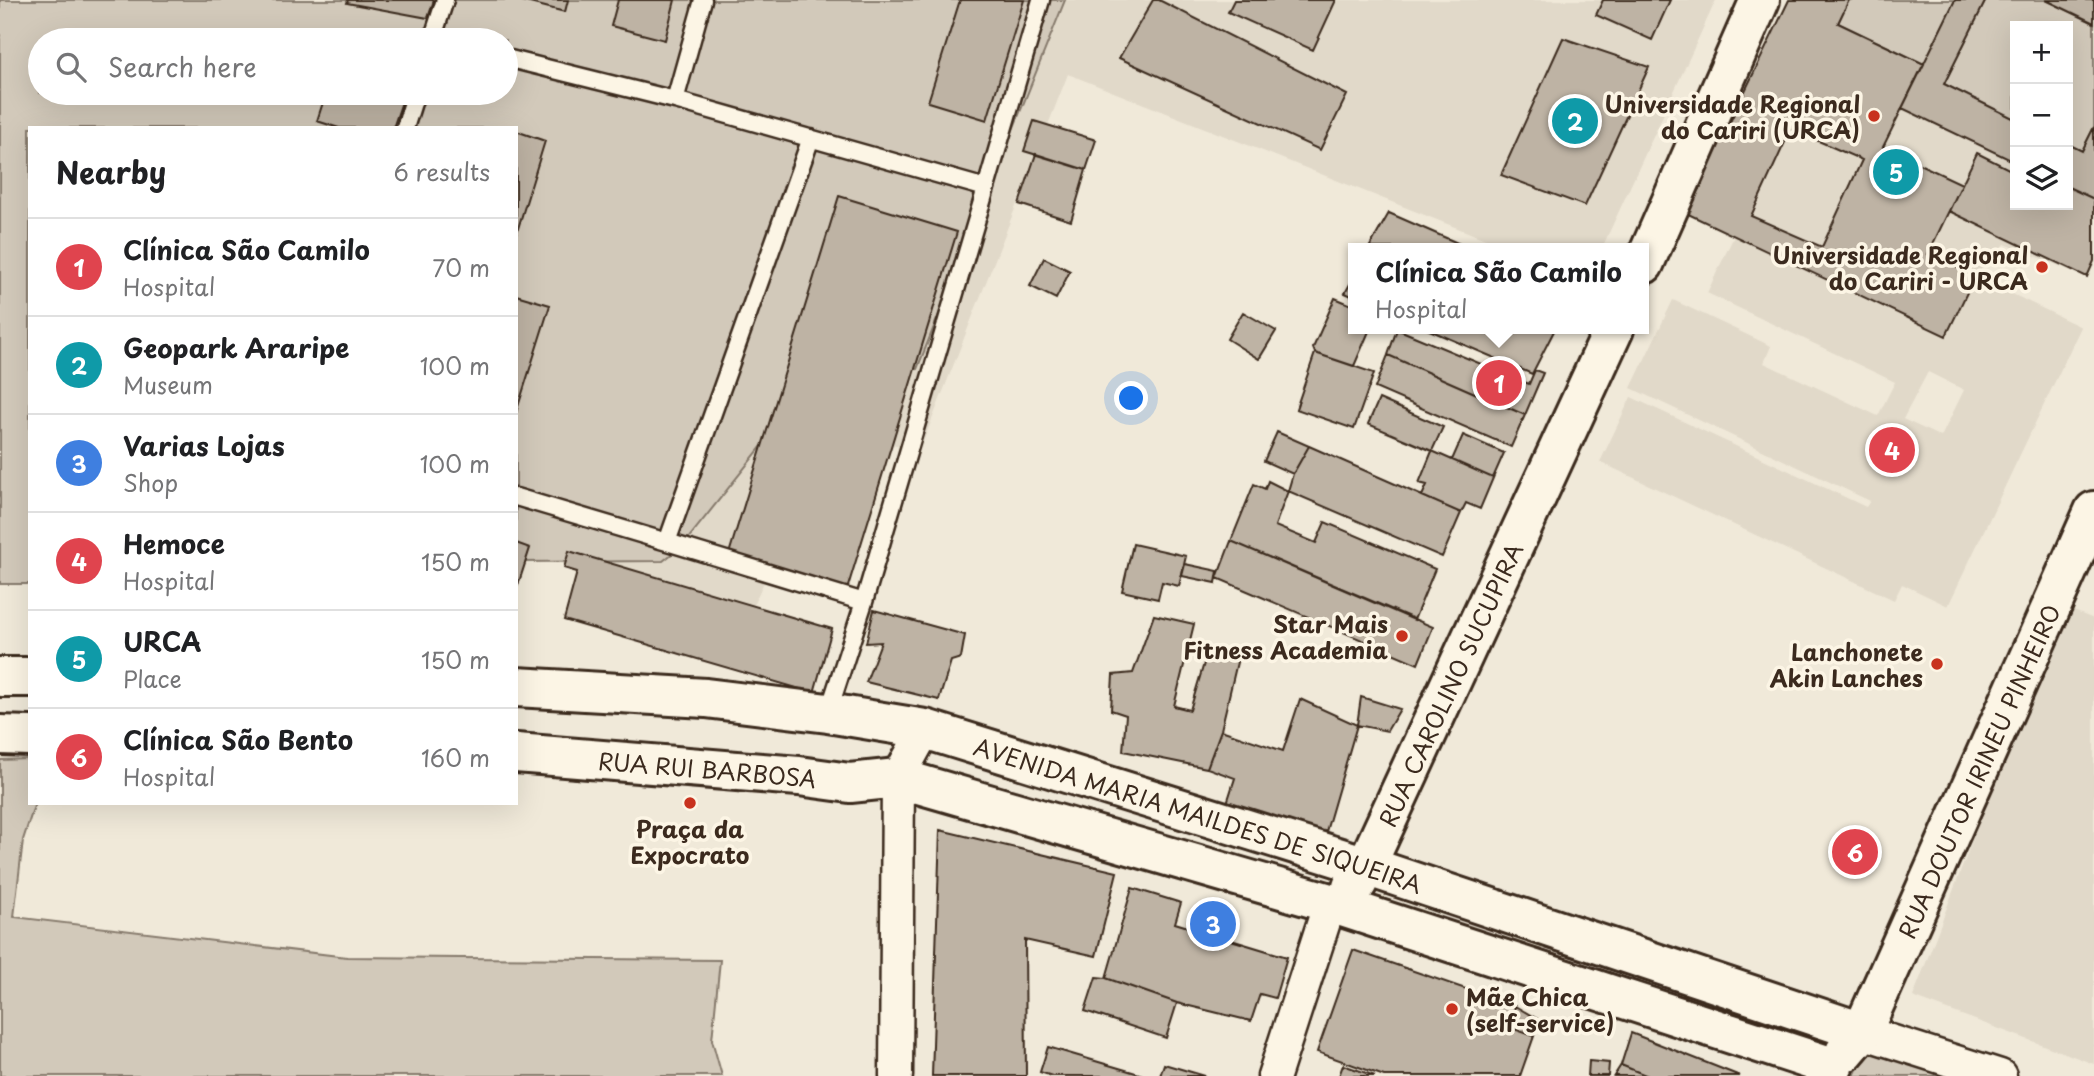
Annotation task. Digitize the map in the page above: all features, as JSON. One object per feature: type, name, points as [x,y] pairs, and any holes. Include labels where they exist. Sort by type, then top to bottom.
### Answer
[{"type":"main road","points":[[1649,253],[1760,0]]},
{"type":"main road","name":"RUA CAROLINO SUCUPIRA","points":[[1330,903],[1357,884],[1366,866],[1612,334]]},
{"type":"main road","name":"RUA DOUTOR IRINEU PINHEIRO","points":[[1831,1072],[1862,1031],[2094,511]]},
{"type":"main road","points":[[0,677],[28,677]]},
{"type":"main road","name":"AVENIDA MARIA MAILDES DE SIQUEIRA","points":[[518,687],[706,698],[828,713],[925,729],[1366,866],[1862,1031]]},
{"type":"main road","points":[[0,735],[28,736]]},
{"type":"main road","name":"RUA RUI BARBOSA","points":[[518,753],[799,776],[850,783],[898,778]]},
{"type":"main road","name":"AVENIDA MARIA MAILDES DE SIQUEIRA","points":[[898,778],[1330,903],[1831,1072]]},
{"type":"street","points":[[896,1076],[898,778],[925,729]]},
{"type":"street","points":[[1274,1076],[1330,903]]},
{"type":"street","points":[[1862,1031],[2000,1076]]},
{"type":"lane","points":[[436,28],[445,0]]},
{"type":"lane","points":[[675,100],[703,0]]},
{"type":"lane","points":[[828,713],[864,601],[1041,0]]},
{"type":"lane","points":[[518,61],[675,100],[986,188]]},
{"type":"lane","points":[[406,126],[412,105]]},
{"type":"lane","points":[[667,542],[811,138]]},
{"type":"lane","points":[[518,498],[864,601]]},
{"type":"shaded area","points":[[0,0],[1065,0],[917,369],[837,352],[683,545],[663,561],[518,562],[518,126],[28,126],[28,584],[0,584]]},
{"type":"shaded area","points":[[302,0],[1716,0],[1604,243],[1495,243],[1068,74],[920,450],[833,432],[746,621],[612,583],[518,546],[518,126],[287,126],[426,105],[518,105],[518,28],[445,28]]},
{"type":"shaded area","points":[[1789,0],[2094,0],[2094,261],[2087,277],[2005,244],[1975,276],[2081,327],[1948,606],[1902,584],[1894,600],[1600,462],[1631,397],[1866,507],[1870,501],[1631,388],[1673,300],[1771,346],[1764,363],[1878,416],[1895,382],[1707,293],[1734,236],[1686,213]],"holes":[[[1928,372],[1964,390],[1941,437],[1903,419]]]},
{"type":"shaded area","points":[[1849,0],[1955,0],[1924,64],[1838,23]]},
{"type":"shaded area","points":[[1986,0],[2046,0],[2094,23],[2094,127],[2082,151],[2073,146],[2073,21],[2010,21],[2010,117],[1944,84]]},
{"type":"shaded area","points":[[2061,606],[2094,619],[2094,1064],[1913,997]]},
{"type":"shaded area","points":[[28,759],[28,805],[34,805],[23,840],[14,917],[347,957],[720,960],[712,1040],[722,1076],[0,1076],[0,760]]},
{"type":"shaded area","points":[[1867,1047],[1956,1076],[1854,1076]]},
{"type":"building","points":[[348,0],[434,0],[428,18],[347,3]]},
{"type":"building","points":[[518,0],[568,0],[565,12]]},
{"type":"building","points":[[618,0],[675,0],[665,40],[611,26]]},
{"type":"building","points":[[960,0],[1024,0],[987,120],[928,102]]},
{"type":"building","points":[[1153,0],[1159,0],[1347,95],[1320,150],[1119,58]]},
{"type":"building","points":[[1234,0],[1336,0],[1313,50],[1228,12]]},
{"type":"building","points":[[1603,0],[1670,0],[1652,40],[1596,15]]},
{"type":"building","points":[[1789,0],[1849,0],[1838,23],[1924,64],[1883,147],[1962,184],[1928,254],[1975,276],[1946,336],[1686,213]],"holes":[[[1791,129],[1862,160],[1822,247],[1751,216]]]},
{"type":"building","points":[[1955,0],[1986,0],[1944,84],[2010,117],[2010,160],[1902,108]]},
{"type":"building","points":[[2046,0],[2094,0],[2094,23]]},
{"type":"building","points":[[1563,38],[1649,67],[1585,206],[1501,175]]},
{"type":"building","points":[[322,105],[401,105],[394,126],[333,126],[317,121]]},
{"type":"building","points":[[1034,121],[1096,140],[1086,170],[1024,151]]},
{"type":"building","points":[[2094,127],[2094,199],[2073,189],[2073,146],[2082,151]]},
{"type":"building","points":[[518,132],[545,141],[518,229]]},
{"type":"building","points":[[1977,153],[2010,170],[2010,210],[2073,210],[2073,189],[2094,199],[2094,261],[2087,277],[1949,211]]},
{"type":"building","points":[[1036,154],[1086,170],[1071,221],[1019,204]]},
{"type":"building","points":[[839,196],[957,232],[846,593],[728,557]]},
{"type":"building","points":[[1389,213],[1458,243],[1372,243]]},
{"type":"building","points":[[1044,258],[1070,271],[1056,299],[1030,286]]},
{"type":"building","points":[[518,296],[550,305],[518,407]]},
{"type":"building","points":[[1335,298],[1348,303],[1348,334],[1368,334],[1354,366],[1315,353],[1313,348]]},
{"type":"building","points":[[1243,312],[1276,331],[1259,359],[1227,339]]},
{"type":"building","points":[[1395,334],[1409,334],[1529,384],[1535,370],[1543,373],[1525,415],[1388,355]]},
{"type":"building","points":[[1439,334],[1552,334],[1532,374]]},
{"type":"building","points":[[1315,353],[1374,373],[1354,429],[1296,409]]},
{"type":"building","points":[[1388,355],[1525,415],[1511,447],[1375,388]]},
{"type":"building","points":[[1379,399],[1443,427],[1432,451],[1368,424]]},
{"type":"building","points":[[1277,432],[1309,446],[1293,474],[1264,461]]},
{"type":"building","points":[[1463,435],[1504,453],[1493,478],[1452,460]]},
{"type":"building","points":[[1309,446],[1461,513],[1442,557],[1288,491],[1293,474]]},
{"type":"building","points":[[1432,451],[1493,478],[1480,509],[1466,503],[1461,513],[1422,496],[1427,485],[1419,483]]},
{"type":"building","points":[[1268,481],[1288,491],[1275,526],[1316,543],[1325,522],[1435,569],[1414,620],[1231,541],[1254,484],[1265,489]]},
{"type":"building","points":[[1231,541],[1433,627],[1418,664],[1217,578]]},
{"type":"building","points":[[518,544],[530,548],[518,585]]},
{"type":"building","points":[[1133,544],[1186,556],[1179,586],[1162,582],[1158,599],[1122,591]]},
{"type":"building","points":[[569,551],[832,629],[814,693],[564,620],[577,572],[564,568]]},
{"type":"building","points":[[1185,564],[1218,571],[1216,583],[1182,576]]},
{"type":"building","points":[[874,610],[965,635],[961,658],[951,661],[939,700],[866,682],[881,642],[866,643]]},
{"type":"building","points":[[1154,615],[1194,624],[1174,706],[1190,710],[1208,650],[1238,658],[1221,730],[1207,768],[1123,751],[1126,715],[1111,710],[1113,675],[1133,673]]},
{"type":"building","points":[[1361,697],[1400,709],[1387,731],[1357,725]]},
{"type":"building","points":[[1300,699],[1357,725],[1325,835],[1227,803],[1235,778],[1207,768],[1221,730],[1283,751]]},
{"type":"building","points":[[940,830],[1117,872],[1096,956],[1025,940],[1026,1076],[932,1076]]},
{"type":"building","points":[[1132,888],[1181,903],[1175,923],[1287,957],[1275,998],[1260,994],[1251,1021],[1177,1003],[1106,978]]},
{"type":"building","points":[[1353,950],[1515,1006],[1508,1027],[1534,1036],[1520,1076],[1384,1076],[1317,1052]]},
{"type":"building","points":[[1096,977],[1106,978],[1177,1003],[1166,1038],[1085,1011]]},
{"type":"building","points":[[1515,1006],[1539,1020],[1534,1036],[1508,1027]]},
{"type":"building","points":[[1631,1033],[1740,1076],[1648,1076],[1621,1065]]},
{"type":"building","points":[[1048,1047],[1146,1076],[1052,1076],[1040,1072]]},
{"type":"building","points":[[1589,1061],[1609,1063],[1608,1076],[1588,1076]]},
{"type":"building","points":[[1164,1064],[1205,1076],[1160,1076]]},
{"type":"building","points":[[1343,1065],[1375,1076],[1339,1076]]},
{"type":"building","points":[[1621,1065],[1648,1076],[1614,1076]]},
{"type":"place","name":"Universidade Regional do Cariri (URCA)","points":[[1874,116]]},
{"type":"place","name":"Geopark Araripe","points":[[1575,121]]},
{"type":"place","name":"URCA","points":[[1896,172]]},
{"type":"place","name":"Universidade Regional do Cariri - URCA","points":[[2042,267]]},
{"type":"place","name":"Clínica São Camilo","points":[[1499,383]]},
{"type":"place","name":"Hemoce","points":[[1892,450]]},
{"type":"place","name":"Star Mais Fitness Academia","points":[[1402,636]]},
{"type":"place","name":"Lanchonete Akin Lanches","points":[[1937,664]]},
{"type":"place","name":"Praça da Expocrato","points":[[690,803]]},
{"type":"place","name":"Clínica São Bento","points":[[1855,852]]},
{"type":"place","name":"Varias Lojas","points":[[1213,924]]},
{"type":"place","name":"Mãe Chica (self-service)","points":[[1452,1009]]}]
